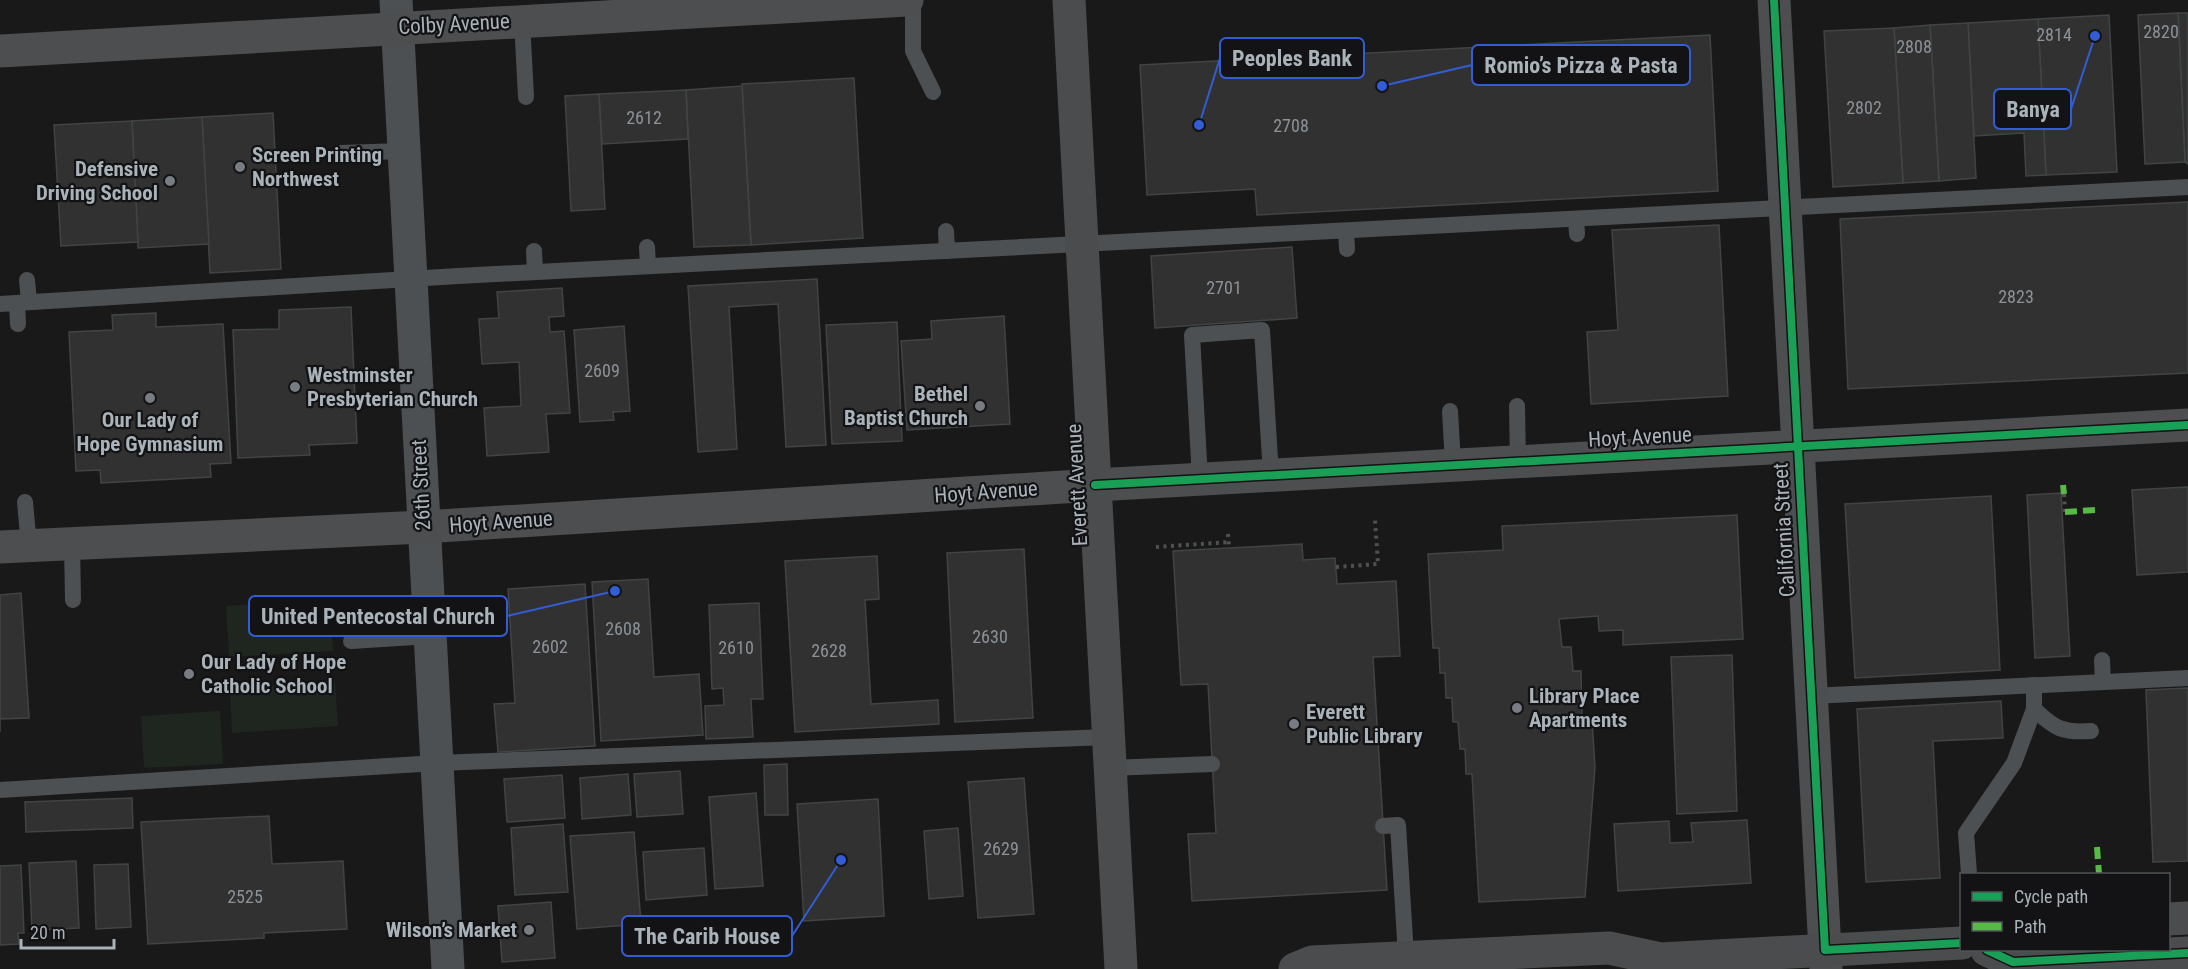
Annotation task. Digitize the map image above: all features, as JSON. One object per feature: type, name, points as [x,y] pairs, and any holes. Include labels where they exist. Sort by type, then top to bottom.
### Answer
[{"type":"main road","name":"Everett Avenue","points":[[1069,0],[1121,969]]},
{"type":"main road","points":[[2170,919],[2188,918]]},
{"type":"main road","points":[[1295,969],[1312,962],[1609,948],[1650,964],[1825,960],[1960,943]]},
{"type":"main road","points":[[1989,951],[2013,962],[2188,953]]},
{"type":"street","name":"Colby Avenue","points":[[0,51],[397,14],[522,21],[907,0]]},
{"type":"street","name":"California Street","points":[[1774,0],[1825,960]]},
{"type":"street","name":"26th Street","points":[[397,14],[448,969]]},
{"type":"street","name":"Hoyt Avenue","points":[[14,547],[423,527],[1095,485],[2188,425]]},
{"type":"lane","points":[[913,0],[914,51],[933,92]]},
{"type":"lane","points":[[522,21],[526,97]]},
{"type":"lane","points":[[340,153],[404,151]]},
{"type":"lane","points":[[0,304],[411,278],[1346,231],[1507,230],[1785,208],[2188,187]]},
{"type":"lane","points":[[946,231],[947,251]]},
{"type":"lane","points":[[1346,231],[1347,249]]},
{"type":"lane","points":[[647,247],[648,266]]},
{"type":"lane","points":[[534,251],[535,272]]},
{"type":"lane","points":[[18,324],[27,280]]},
{"type":"lane","points":[[1200,479],[1192,335],[1262,330],[1271,475]]},
{"type":"lane","points":[[1517,406],[1518,462]]},
{"type":"lane","points":[[1450,411],[1453,465]]},
{"type":"lane","points":[[14,547],[26,502]]},
{"type":"lane","points":[[72,544],[74,600]]},
{"type":"lane","points":[[351,641],[429,636]]},
{"type":"lane","points":[[2102,660],[2103,682]]},
{"type":"lane","points":[[1811,696],[2188,678]]},
{"type":"lane","points":[[1969,873],[1966,833],[2014,764],[2034,709],[2034,685]]},
{"type":"lane","points":[[2034,709],[2049,724],[2070,732],[2091,731]]},
{"type":"lane","points":[[0,790],[437,763],[1109,752],[1212,764]]},
{"type":"lane","points":[[1383,826],[1398,825],[1406,956]]},
{"type":"path","points":[[2064,494],[2065,512]]},
{"type":"path","points":[[1336,567],[1378,564],[1375,520]]},
{"type":"path","points":[[1228,534],[1229,548]]},
{"type":"path","points":[[1156,547],[1229,542]]},
{"type":"shaded area","points":[[330,600],[333,651],[229,657],[226,606]]},
{"type":"shaded area","points":[[335,681],[338,726],[232,733],[230,688]]},
{"type":"shaded area","points":[[220,711],[223,764],[144,768],[141,716]]},
{"type":"building","points":[[2178,13],[2188,13],[2188,164],[2185,162]]},
{"type":"building","points":[[2178,13],[2185,162],[2145,164],[2138,15]]},
{"type":"building","points":[[2109,15],[2117,172],[2046,175],[2038,19]]},
{"type":"building","points":[[2038,19],[2046,175],[2026,176],[2024,133],[1974,136],[1968,23]]},
{"type":"building","points":[[1968,23],[1976,178],[1939,181],[1930,25]]},
{"type":"building","points":[[1930,25],[1939,181],[1903,183],[1894,28]]},
{"type":"building","points":[[1894,28],[1903,183],[1833,187],[1824,31]]},
{"type":"building","points":[[1710,35],[1718,191],[1257,215],[1255,189],[1147,195],[1140,65]]},
{"type":"building","points":[[854,78],[863,238],[751,245],[742,84]]},
{"type":"building","points":[[742,86],[751,245],[694,247],[686,90]]},
{"type":"building","points":[[686,90],[688,139],[602,144],[599,94]]},
{"type":"building","points":[[599,94],[605,209],[571,211],[565,96]]},
{"type":"building","name":"Screen Printing Northwest","points":[[273,113],[281,269],[210,273],[202,117]]},
{"type":"building","name":"Defensive Driving School","points":[[202,117],[209,244],[138,248],[132,121]]},
{"type":"building","points":[[132,121],[138,242],[61,246],[54,125]]},
{"type":"building","points":[[2188,202],[2188,373],[1848,389],[1840,219]]},
{"type":"building","points":[[1719,225],[1728,396],[1591,404],[1587,332],[1618,330],[1612,230]]},
{"type":"building","points":[[1292,247],[1297,318],[1155,328],[1151,256]]},
{"type":"building","points":[[817,279],[826,445],[786,447],[778,304],[729,307],[737,449],[698,452],[688,286]]},
{"type":"building","points":[[562,288],[564,316],[549,317],[550,332],[564,331],[570,413],[546,414],[549,452],[487,456],[484,408],[521,406],[519,362],[482,364],[479,319],[499,318],[497,292]]},
{"type":"building","name":"Westminster Presbyterian Church","points":[[351,307],[357,443],[309,445],[310,455],[238,458],[233,330],[279,329],[279,310]]},
{"type":"building","name":"Our Lady of Hope Gymnasium","points":[[156,313],[156,327],[223,324],[231,463],[210,464],[211,477],[101,483],[100,470],[76,471],[69,332],[113,330],[112,315]]},
{"type":"building","points":[[1004,316],[1010,424],[907,430],[901,341],[932,339],[931,321]]},
{"type":"building","points":[[897,322],[902,441],[832,444],[826,325]]},
{"type":"building","points":[[624,326],[630,411],[613,412],[614,420],[580,422],[574,330]]},
{"type":"building","points":[[2188,487],[2188,572],[2137,575],[2132,490]]},
{"type":"building","points":[[2061,493],[2070,656],[2035,658],[2027,495]]},
{"type":"building","points":[[1991,496],[2000,670],[1855,678],[1845,504]]},
{"type":"building","name":"Library Place Apartments","points":[[1737,515],[1743,639],[1623,645],[1623,630],[1599,631],[1598,616],[1559,619],[1562,647],[1571,647],[1573,671],[1581,671],[1582,719],[1592,720],[1595,767],[1585,897],[1479,902],[1472,774],[1466,774],[1465,749],[1460,749],[1458,722],[1453,722],[1452,698],[1446,698],[1445,673],[1440,673],[1439,648],[1433,648],[1428,554],[1503,550],[1502,526]]},
{"type":"building","name":"Everett Public Library","points":[[1302,544],[1303,560],[1335,558],[1337,584],[1396,581],[1400,656],[1373,657],[1387,890],[1192,901],[1188,834],[1216,833],[1208,684],[1181,685],[1173,551]]},
{"type":"building","points":[[1024,549],[1033,718],[955,722],[947,553]]},
{"type":"building","points":[[877,556],[879,599],[865,600],[871,704],[938,700],[939,724],[795,732],[785,561]]},
{"type":"building","points":[[648,579],[654,677],[699,674],[703,735],[601,741],[592,582]]},
{"type":"building","points":[[585,584],[595,746],[498,752],[494,704],[515,703],[508,589]]},
{"type":"building","points":[[21,593],[29,718],[0,719],[0,595]]},
{"type":"building","points":[[759,603],[763,699],[751,699],[753,737],[706,739],[705,706],[724,705],[723,688],[712,689],[709,605]]},
{"type":"building","points":[[1732,655],[1737,811],[1677,814],[1671,657]]},
{"type":"building","points":[[2188,688],[2188,861],[2153,862],[2146,690]]},
{"type":"building","points":[[2001,701],[2003,738],[1933,741],[1940,878],[1866,882],[1857,709]]},
{"type":"building","points":[[787,764],[788,815],[765,815],[764,765]]},
{"type":"building","points":[[680,771],[683,814],[637,817],[634,774]]},
{"type":"building","points":[[628,774],[631,815],[582,819],[580,778]]},
{"type":"building","points":[[562,775],[565,818],[507,822],[504,779]]},
{"type":"building","points":[[1024,778],[1034,914],[978,918],[968,782]]},
{"type":"building","points":[[756,793],[763,886],[715,889],[709,797]]},
{"type":"building","points":[[132,798],[133,828],[26,832],[25,802]]},
{"type":"building","points":[[878,799],[884,916],[804,921],[797,804]]},
{"type":"building","points":[[269,816],[272,864],[343,861],[347,929],[264,933],[264,938],[148,944],[141,822]]},
{"type":"building","points":[[1747,820],[1751,883],[1618,891],[1614,824],[1669,821],[1670,843],[1693,842],[1691,823]]},
{"type":"building","points":[[563,824],[568,892],[515,895],[511,828]]},
{"type":"building","points":[[958,828],[963,896],[929,899],[924,831]]},
{"type":"building","points":[[634,832],[641,924],[577,929],[570,836]]},
{"type":"building","points":[[704,848],[707,895],[646,900],[643,852]]},
{"type":"building","points":[[76,861],[79,928],[32,930],[29,863]]},
{"type":"building","points":[[128,864],[131,927],[96,929],[94,865]]},
{"type":"building","points":[[21,865],[24,933],[18,933],[19,944],[0,945],[0,866]]},
{"type":"building","points":[[551,902],[555,958],[502,962],[498,906]]},
{"type":"marked path","points":[[2063,485],[2064,494]]},
{"type":"marked path","points":[[2065,512],[2095,510]]},
{"type":"marked path","points":[[2097,847],[2099,873]]},
{"type":"cycle path","points":[[1774,0],[1825,950],[1960,943]]},
{"type":"cycle path","points":[[1095,485],[2188,425]]},
{"type":"cycle path","points":[[1989,951],[2013,962],[2188,953]]},
{"type":"place","name":"Banya","points":[[2095,36]]},
{"type":"place","name":"Romio’s Pizza & Pasta","points":[[1382,86]]},
{"type":"place","name":"Peoples Bank","points":[[1199,125]]},
{"type":"place","name":"Screen Printing Northwest","points":[[240,167]]},
{"type":"place","name":"Defensive Driving School","points":[[170,181]]},
{"type":"place","name":"Westminster Presbyterian Church","points":[[295,387]]},
{"type":"place","name":"Our Lady of Hope Gymnasium","points":[[150,398]]},
{"type":"place","name":"Bethel Baptist Church","points":[[980,406]]},
{"type":"place","name":"United Pentecostal Church","points":[[615,591]]},
{"type":"place","name":"Our Lady of Hope Catholic School","points":[[189,674]]},
{"type":"place","name":"Library Place Apartments","points":[[1517,708]]},
{"type":"place","name":"Everett Public Library","points":[[1294,724]]},
{"type":"place","name":"The Carib House","points":[[841,860]]},
{"type":"place","name":"Wilson’s Market","points":[[529,930]]}]
